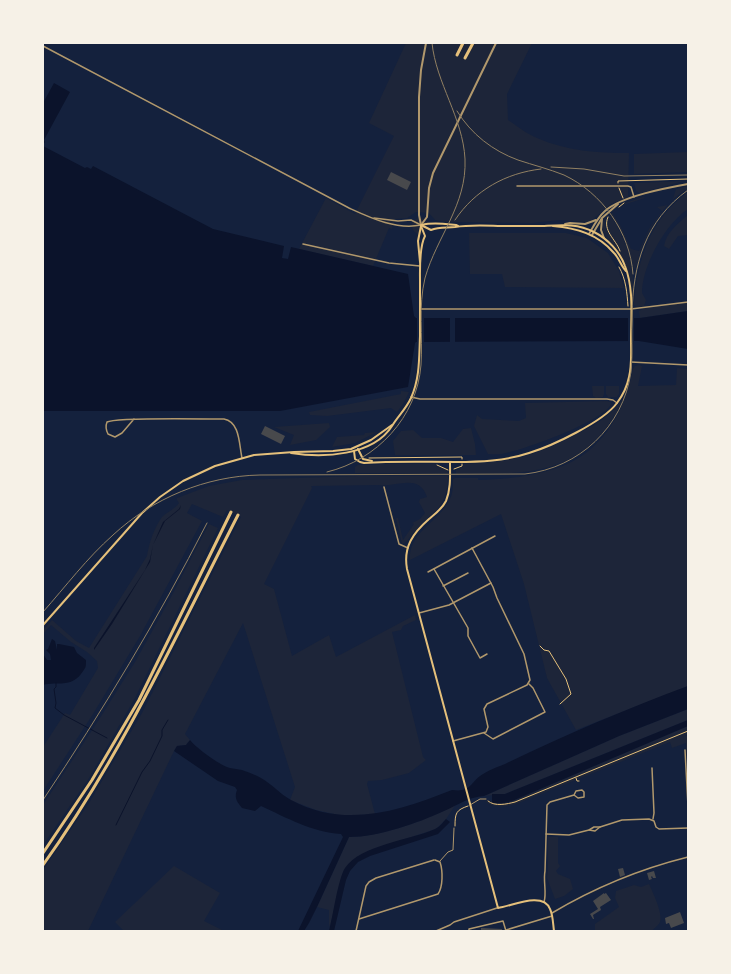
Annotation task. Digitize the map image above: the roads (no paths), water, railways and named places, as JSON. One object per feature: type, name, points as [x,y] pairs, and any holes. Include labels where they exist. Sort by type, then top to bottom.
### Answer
[{"type":"highway","points":[[457,55],[463,43]]},
{"type":"highway","points":[[465,58],[473,43]]},
{"type":"highway","points":[[43,853],[92,780],[139,700],[231,512]]},
{"type":"highway","points":[[43,865],[87,801],[135,718],[238,515]]},
{"type":"main road","points":[[421,225],[431,222],[435,224],[458,226]]},
{"type":"main road","points":[[356,448],[354,457],[360,462],[481,462],[504,459],[537,450],[596,421],[610,411],[617,403],[627,386],[631,362],[630,285],[620,256],[604,238],[592,231],[576,225],[565,224],[544,226],[458,226],[436,228],[431,230],[421,225]]},
{"type":"main road","points":[[420,265],[418,241],[421,225]]},
{"type":"main road","points":[[43,625],[153,502],[173,487],[192,476],[215,466],[242,458],[266,454],[333,452],[356,448],[378,439],[386,433],[405,409],[412,397],[418,373],[420,342],[420,265],[422,240],[425,236],[421,225]]},
{"type":"main road","points":[[544,226],[573,229],[590,235],[610,249],[626,271]]},
{"type":"main road","points":[[356,448],[364,461],[379,462]]},
{"type":"main road","points":[[450,462],[449,490],[445,502],[440,509],[419,528],[408,548],[405,561],[464,786],[498,908],[534,900],[544,902],[548,905],[552,914],[554,931]]},
{"type":"street","points":[[421,225],[419,215],[419,97],[421,70],[426,43]]},
{"type":"street","points":[[43,46],[349,208],[383,222],[409,228],[421,225],[427,217],[429,188],[433,173],[496,43]]},
{"type":"street","points":[[590,235],[597,220],[614,204],[618,204],[634,197],[688,184]]},
{"type":"street","points":[[517,186],[630,186],[634,197]]},
{"type":"street","points":[[592,231],[602,218],[618,204]]},
{"type":"street","points":[[372,218],[398,221],[411,220],[421,225]]},
{"type":"street","points":[[602,218],[604,238]]},
{"type":"street","points":[[565,224],[585,224],[597,220]]},
{"type":"street","points":[[302,244],[389,264],[420,265]]},
{"type":"street","points":[[420,309],[630,309],[688,302]]},
{"type":"street","points":[[631,362],[688,365]]},
{"type":"street","points":[[412,397],[420,399],[607,399],[613,400],[617,403]]},
{"type":"street","points":[[134,419],[122,433],[115,438],[108,434],[106,430],[105,426],[109,420],[134,419],[230,420],[235,425],[242,458]]},
{"type":"street","points":[[384,487],[399,544],[408,548]]},
{"type":"street","points":[[428,572],[495,536]]},
{"type":"street","points":[[453,741],[484,733],[488,730],[484,710],[486,704],[528,684],[530,678],[524,654],[491,583],[472,548]]},
{"type":"street","points":[[434,569],[468,628],[468,636],[480,658],[487,654]]},
{"type":"street","points":[[443,586],[468,573]]},
{"type":"street","points":[[419,613],[453,603],[491,583]]},
{"type":"street","points":[[484,733],[492,739],[545,712],[533,688],[528,684]]},
{"type":"street","points":[[685,750],[688,806]]},
{"type":"street","points":[[652,768],[653,819],[656,827],[659,829],[688,828]]},
{"type":"street","points":[[544,902],[546,897],[544,877],[546,805],[550,802],[574,795],[576,791],[582,790],[584,792],[584,796],[578,798],[574,795]]},
{"type":"street","points":[[546,834],[569,835],[589,830],[595,831],[600,827],[622,820],[653,819]]},
{"type":"street","points":[[469,931],[469,929],[502,921],[506,930],[552,914],[600,887],[651,868],[688,857]]},
{"type":"street","points":[[356,931],[365,889],[369,882],[376,878],[435,860],[439,861],[441,866],[441,890],[438,894],[359,919]]},
{"type":"street","points":[[436,931],[454,922],[498,908]]},
{"type":"lane","points":[[469,804],[480,799],[486,799]]},
{"type":"lane","points":[[439,861],[448,852],[453,850],[454,828]]},
{"type":"waterway","points":[[56,683],[56,687],[54,689],[56,703],[55,708],[64,715],[107,738]]},
{"type":"waterway","points":[[116,825],[142,772],[150,761],[162,736],[162,730],[168,720]]},
{"type":"railway","points":[[327,472],[362,458],[378,447],[403,419],[412,402],[418,384],[421,365],[421,311],[425,278],[430,263],[456,206],[464,176],[465,159],[460,129],[434,58],[432,43]]},
{"type":"railway","points":[[457,111],[469,127],[491,147],[518,160],[564,175],[578,183],[602,203],[620,229],[631,258],[633,274]]},
{"type":"railway","points":[[551,167],[584,169],[624,176],[688,175]]},
{"type":"railway","points":[[455,220],[472,200],[492,185],[516,174],[541,169]]},
{"type":"railway","points":[[43,612],[94,553],[129,522],[145,510],[163,500],[200,485],[240,476],[260,475],[525,474],[545,470],[580,454],[608,427],[619,410],[626,392],[632,365],[632,322],[635,278],[644,245],[661,215],[673,202],[688,190]]},
{"type":"railway","points":[[43,800],[129,664],[207,523]]}]
